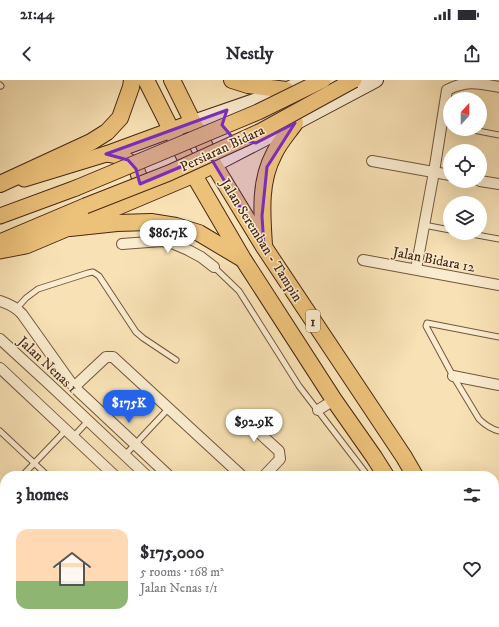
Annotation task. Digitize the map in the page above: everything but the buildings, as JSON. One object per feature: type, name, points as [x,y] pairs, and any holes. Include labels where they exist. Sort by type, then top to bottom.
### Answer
[{"type":"highway","points":[[0,185],[91,142],[107,132],[120,118],[132,80]]},
{"type":"highway","name":"1","points":[[146,80],[194,175]]},
{"type":"highway","name":"1","points":[[172,80],[214,165]]},
{"type":"highway","points":[[232,80],[248,85],[286,90]]},
{"type":"highway","points":[[264,247],[262,216],[264,184],[268,168],[274,152],[295,123]]},
{"type":"highway","name":"Jalan Seremban - Tampin","points":[[214,165],[264,247],[412,471]]},
{"type":"highway","name":"Jalan Seremban - Tampin","points":[[194,175],[243,259],[334,400],[383,471]]},
{"type":"highway","points":[[70,228],[117,223],[152,222],[176,226],[199,233],[243,259]]},
{"type":"main road","points":[[0,185],[106,154],[286,90],[306,80]]},
{"type":"main road","name":"Persiaran Bidara","points":[[0,216],[76,188],[258,112],[323,80]]},
{"type":"main road","name":"Persiaran Bidara","points":[[0,242],[169,173],[261,131],[354,80]]},
{"type":"main road","name":"Persiaran Bidara","points":[[214,165],[376,80]]},
{"type":"main road","points":[[227,110],[222,125],[226,132],[233,138],[244,143],[256,144]]},
{"type":"main road","points":[[106,154],[128,160],[136,169],[140,179],[140,191],[135,200]]},
{"type":"main road","points":[[0,252],[26,246],[194,175],[214,165]]},
{"type":"street","points":[[416,270],[444,124],[447,90],[456,85],[468,82],[499,87]]},
{"type":"street","points":[[372,160],[443,174]]},
{"type":"street","points":[[487,182],[499,184]]},
{"type":"street","points":[[122,244],[162,241],[174,244],[201,257],[214,268]]},
{"type":"street","name":"Jalan Bidara 12","points":[[363,260],[499,285]]},
{"type":"street","points":[[0,301],[16,308],[22,314],[74,388],[164,471]]},
{"type":"street","name":"Jalan Nenas 1","points":[[1,340],[141,471]]},
{"type":"street","points":[[74,388],[106,357],[113,356],[237,471]]},
{"type":"street","points":[[0,368],[110,471]]},
{"type":"street","points":[[48,383],[62,370]]},
{"type":"street","points":[[453,376],[499,385]]},
{"type":"street","points":[[318,410],[334,400]]},
{"type":"street","points":[[244,419],[279,451],[280,459],[269,471]]},
{"type":"lane","points":[[487,133],[499,135]]},
{"type":"lane","points":[[424,225],[443,229]]},
{"type":"lane","points":[[487,237],[499,239]]},
{"type":"lane","points":[[214,268],[239,291],[299,386],[364,471]]},
{"type":"lane","points":[[16,308],[38,289],[93,272],[99,276],[136,332],[176,360]]},
{"type":"lane","points":[[499,337],[427,323],[426,326],[453,376],[479,419],[493,430],[499,431]]},
{"type":"lane","points":[[125,455],[169,408]]},
{"type":"lane","points":[[27,471],[70,433],[88,421]]},
{"type":"lane","points":[[0,432],[43,471]]},
{"type":"highlighted area","points":[[227,110],[222,125],[233,138],[256,143],[295,123],[267,167],[262,216],[264,247],[209,155],[140,184],[136,169],[128,160],[106,154]]}]
